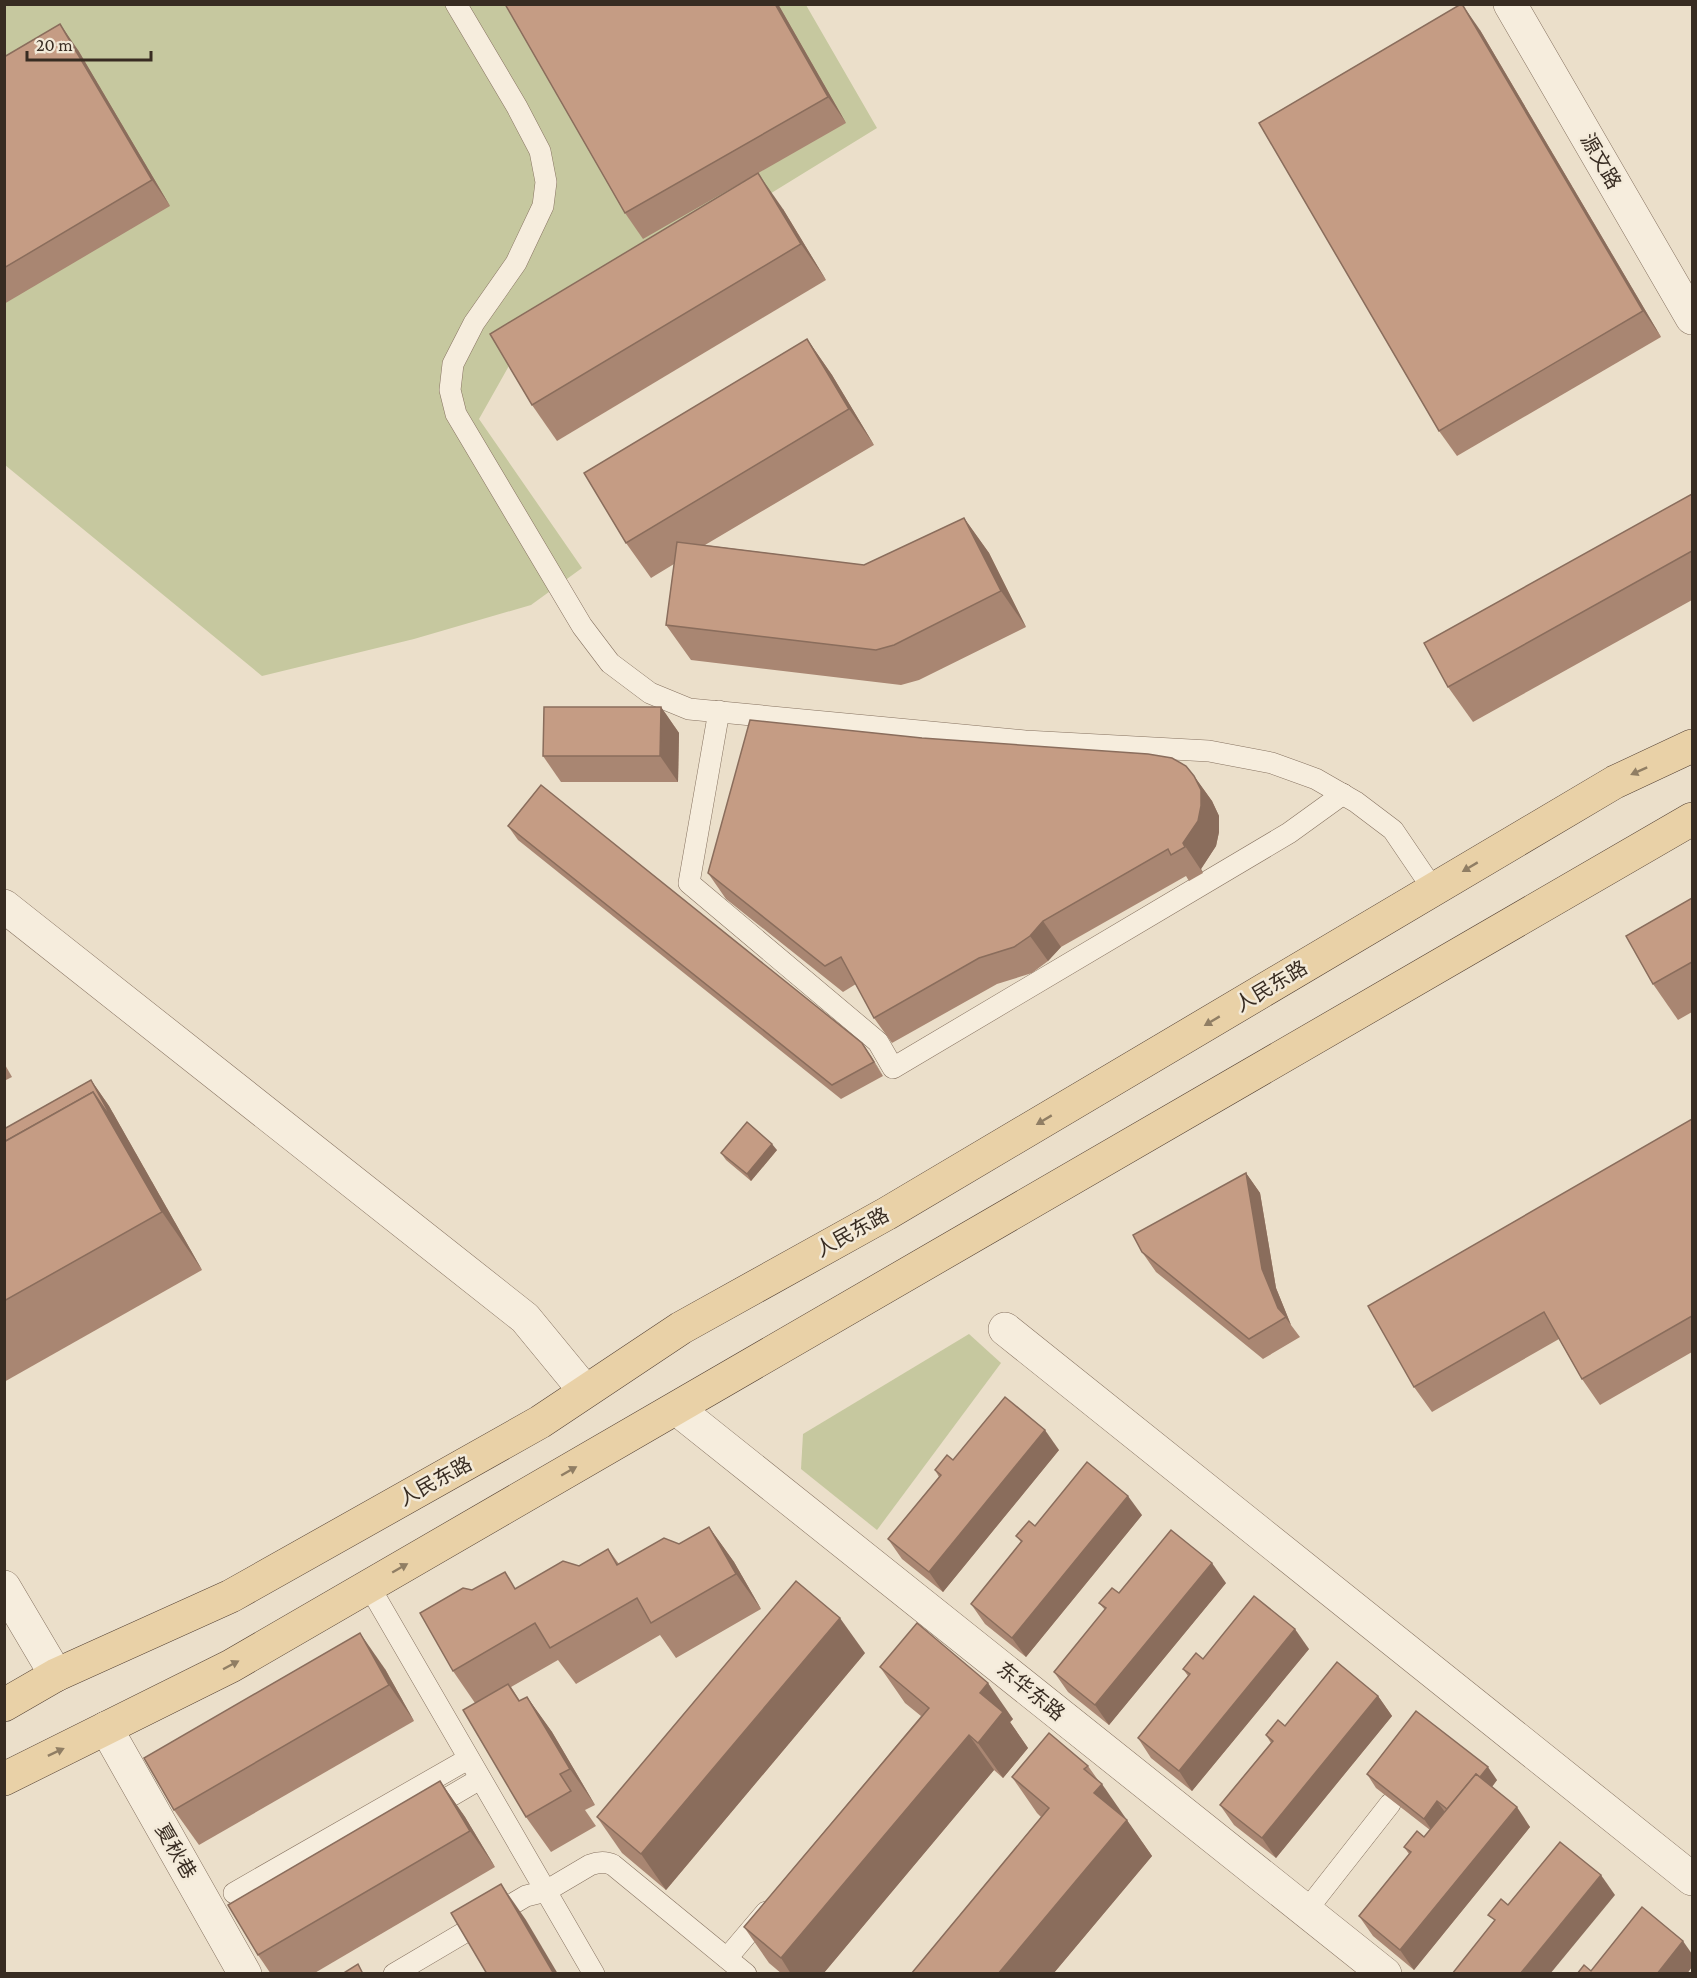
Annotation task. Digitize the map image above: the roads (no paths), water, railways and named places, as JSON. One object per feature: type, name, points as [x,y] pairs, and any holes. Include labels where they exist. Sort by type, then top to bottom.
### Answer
[{"type":"main road","name":"人民东路","points":[[4,1704],[56,1675],[231,1596],[540,1422],[681,1328],[886,1214],[1615,782],[1692,747]]},
{"type":"main road","points":[[4,1779],[30,1764],[231,1666],[1692,819]]},
{"type":"street","name":"源文路","points":[[1509,4],[1692,318]]},
{"type":"street","points":[[4,906],[525,1318],[585,1391]]},
{"type":"street","points":[[1005,1329],[1692,1879]]},
{"type":"street","name":"东华东路","points":[[677,1409],[1385,1974]]},
{"type":"street","points":[[4,1587],[56,1675]]},
{"type":"street","name":"夏秋巷","points":[[106,1728],[245,1974]]},
{"type":"lane","points":[[456,4],[517,107],[540,151],[546,182],[543,207],[516,263],[474,323],[453,364],[450,390],[456,414],[582,626],[610,663],[650,693],[689,709],[1025,741],[1209,751],[1272,763],[1316,779],[1343,794],[1393,830],[1433,889]]},
{"type":"lane","points":[[718,711],[688,883],[878,1042],[893,1068],[1289,833],[1343,794]]},
{"type":"lane","points":[[369,1586],[594,1974]]},
{"type":"lane","points":[[234,1893],[468,1759]]},
{"type":"lane","points":[[409,1820],[480,1779]]},
{"type":"lane","points":[[1306,1911],[1390,1804]]},
{"type":"lane","points":[[394,1974],[526,1896],[546,1891],[590,1865],[608,1862],[746,1974]]},
{"type":"lane","points":[[727,1958],[781,1894]]}]
